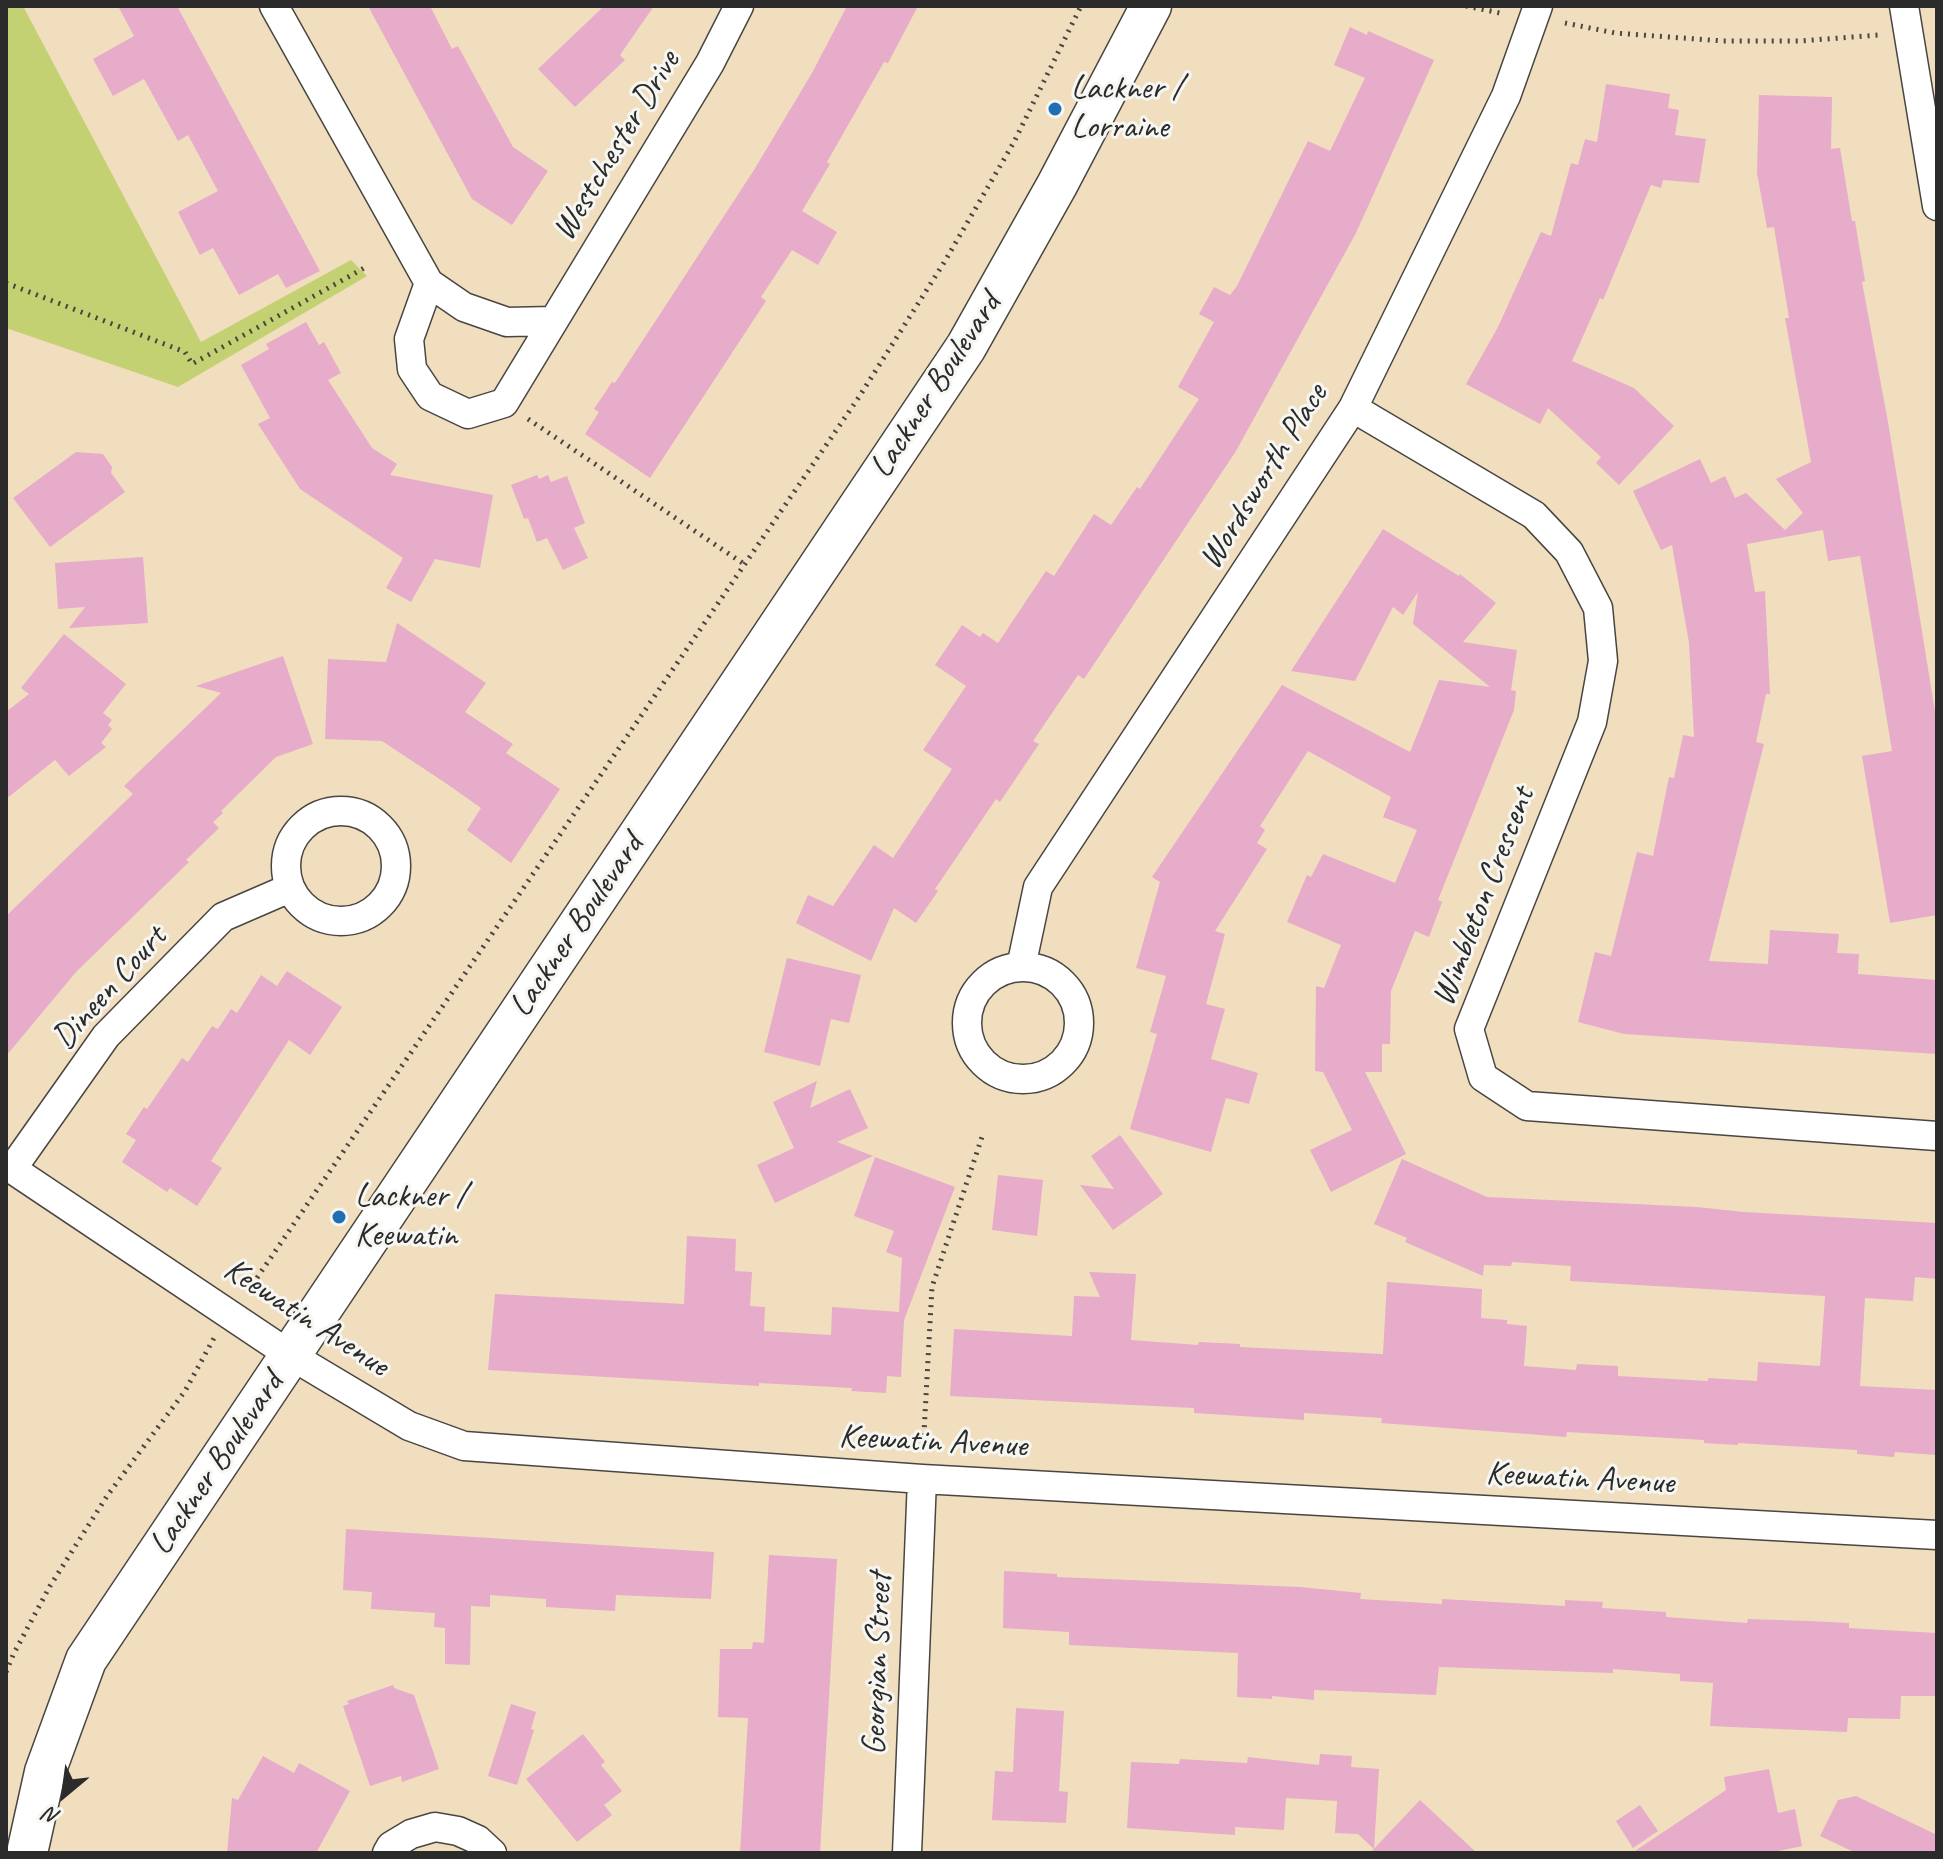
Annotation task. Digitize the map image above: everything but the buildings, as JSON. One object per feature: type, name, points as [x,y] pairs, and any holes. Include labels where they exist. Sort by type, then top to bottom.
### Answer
[{"type":"main road","name":"Lackner Boulevard","points":[[27,1853],[45,1772],[86,1660],[966,347],[1057,185],[1151,6]]},
{"type":"street","points":[[274,6],[429,283],[464,307],[507,322],[552,321]]},
{"type":"street","name":"Westchester Drive","points":[[504,403],[710,63],[739,6]]},
{"type":"street","name":"Wordsworth Place","points":[[1021,967],[1038,887],[1353,408],[1506,96],[1538,6]]},
{"type":"street","points":[[1904,6],[1937,206]]},
{"type":"street","points":[[429,283],[409,339],[412,369],[430,396],[468,414],[504,403]]},
{"type":"street","name":"Wimbleton Crescent","points":[[1353,408],[1534,515],[1569,552],[1598,608],[1603,661],[1592,722],[1469,1029],[1483,1077],[1527,1106],[1937,1136]]},
{"type":"street","name":"Dineen Court","points":[[9,1167],[106,1036],[223,917],[290,888]]},
{"type":"street","name":"Keewatin Avenue","points":[[9,1167],[290,1355],[409,1426],[464,1446],[922,1467],[1937,1535]]},
{"type":"street","name":"Georgian Street","points":[[907,1853],[922,1467]]},
{"type":"street","points":[[387,1853],[391,1846],[411,1834],[435,1827],[458,1831],[478,1840],[492,1853]]},
{"type":"path","points":[[251,1285],[859,397],[945,261],[1014,142],[1081,6]]},
{"type":"path","points":[[1466,6],[1508,15]]},
{"type":"path","points":[[1565,23],[1615,33],[1723,41],[1800,41],[1883,35]]},
{"type":"path","points":[[6,283],[185,352],[192,364],[366,267]]},
{"type":"path","points":[[504,403],[744,564]]},
{"type":"path","points":[[922,1467],[932,1287],[983,1134]]},
{"type":"path","points":[[6,1672],[50,1586],[107,1496],[185,1391],[206,1350]]},
{"type":"green space","points":[[6,6],[23,6],[201,342],[351,260],[367,276],[178,387],[6,328]]},
{"type":"place","name":"Lackner / Lorraine","points":[[1055,109]]},
{"type":"place","name":"Lackner / Keewatin","points":[[339,1217]]}]
